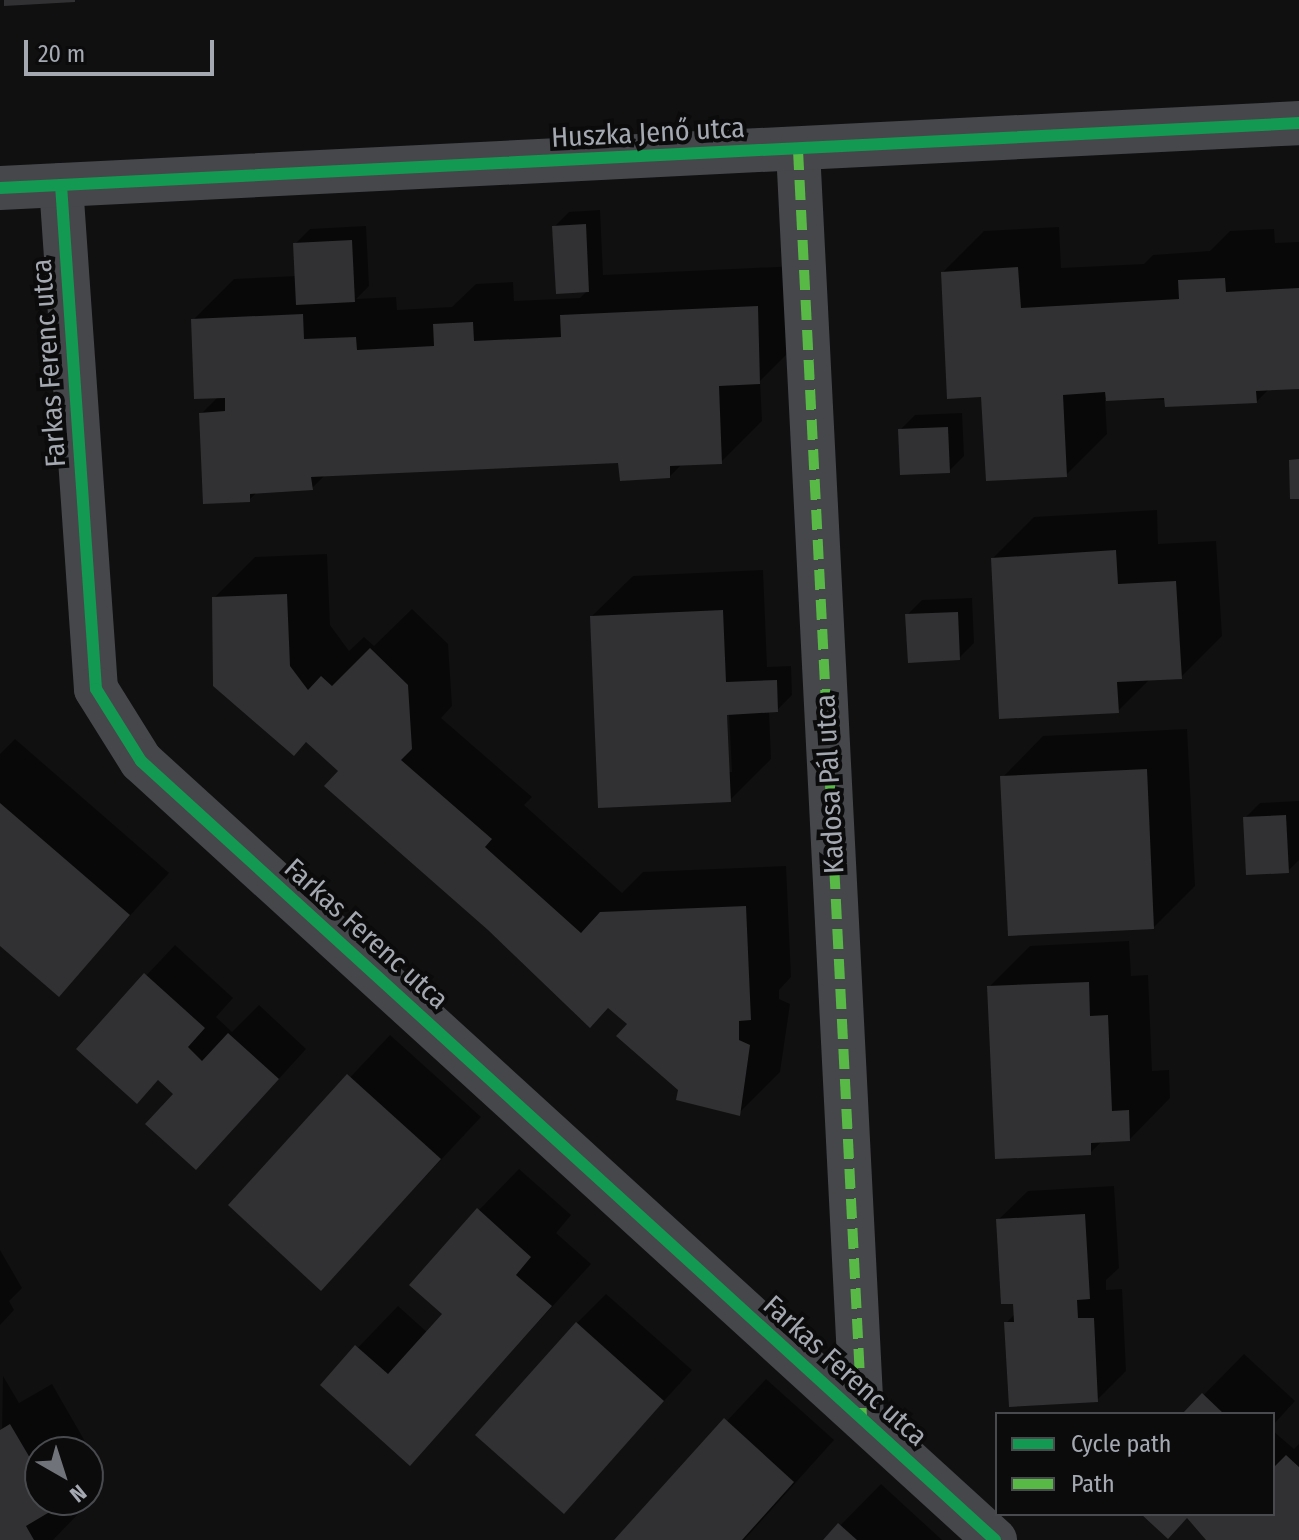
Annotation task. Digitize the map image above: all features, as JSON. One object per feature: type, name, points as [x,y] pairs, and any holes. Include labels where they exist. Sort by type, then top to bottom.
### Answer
[{"type":"street","name":"Huszka Jenő utca","points":[[0,188],[1299,123]]},
{"type":"street","name":"Kadosa Pál utca","points":[[798,150],[862,1418]]},
{"type":"street","name":"Farkas Ferenc utca","points":[[61,185],[96,689],[141,761],[995,1540]]},
{"type":"building","points":[[4,0],[75,0],[75,2],[4,6]]},
{"type":"building","points":[[586,224],[589,292],[556,294],[552,226]]},
{"type":"building","points":[[352,240],[355,302],[296,305],[293,243]]},
{"type":"building","points":[[1018,267],[1021,308],[1179,299],[1178,280],[1225,278],[1226,292],[1299,288],[1299,389],[1256,391],[1257,403],[1165,407],[1164,398],[1106,401],[1105,392],[1063,395],[1067,477],[986,481],[981,397],[947,399],[941,272]]},
{"type":"building","points":[[758,306],[760,384],[719,386],[722,464],[670,466],[670,478],[620,481],[618,463],[311,477],[313,490],[250,494],[250,502],[203,504],[199,413],[225,411],[225,398],[194,399],[191,319],[303,314],[304,339],[356,337],[357,350],[434,346],[433,324],[473,322],[474,341],[561,337],[560,315]]},
{"type":"building","points":[[948,427],[950,473],[900,475],[898,429]]},
{"type":"building","points":[[1299,459],[1299,499],[1290,499],[1289,460]]},
{"type":"building","points":[[1116,550],[1118,584],[1176,581],[1182,679],[1117,682],[1119,713],[999,719],[991,558]]},
{"type":"building","points":[[287,594],[290,666],[308,690],[321,676],[332,686],[370,648],[408,685],[412,749],[401,760],[492,839],[485,847],[581,933],[600,912],[746,906],[751,1020],[739,1021],[739,1040],[750,1045],[740,1116],[676,1100],[678,1090],[616,1036],[627,1024],[608,1008],[590,1028],[488,930],[324,786],[338,771],[306,742],[294,756],[213,686],[212,597]]},
{"type":"building","points":[[723,610],[726,682],[777,680],[778,712],[727,715],[731,802],[598,808],[590,616]]},
{"type":"building","points":[[958,612],[960,660],[908,663],[905,614]]},
{"type":"building","points":[[1147,769],[1154,929],[1008,936],[1000,776]]},
{"type":"building","points":[[0,803],[130,915],[59,997],[0,946]]},
{"type":"building","points":[[1286,815],[1289,873],[1246,875],[1243,817]]},
{"type":"building","points":[[144,973],[205,1028],[188,1047],[202,1061],[228,1033],[279,1079],[196,1170],[145,1124],[173,1094],[158,1080],[137,1104],[76,1049]]},
{"type":"building","points":[[1089,982],[1090,1016],[1108,1015],[1112,1111],[1129,1110],[1130,1141],[1091,1143],[1091,1155],[995,1159],[987,986]]},
{"type":"building","points":[[347,1074],[441,1159],[321,1291],[228,1205]]},
{"type":"building","points":[[477,1208],[531,1257],[516,1275],[552,1306],[410,1466],[320,1385],[355,1345],[388,1374],[442,1314],[409,1285]]},
{"type":"building","points":[[1085,1214],[1090,1299],[1077,1300],[1078,1318],[1094,1318],[1098,1402],[1009,1407],[1004,1322],[1014,1322],[1013,1304],[1001,1304],[996,1219]]},
{"type":"building","points":[[576,1322],[664,1401],[564,1514],[475,1435]]},
{"type":"building","points":[[1202,1393],[1222,1412],[1184,1412]]},
{"type":"building","points":[[724,1418],[794,1482],[742,1540],[614,1540]]},
{"type":"building","points":[[10,1424],[24,1448],[24,1516],[43,1516],[26,1526],[34,1540],[0,1540],[0,1430]]},
{"type":"building","points":[[1286,1455],[1299,1467],[1299,1540],[1206,1540],[1187,1518],[1168,1539],[1143,1516],[1275,1516],[1275,1466]]},
{"type":"building","points":[[838,1523],[857,1540],[823,1540]]},
{"type":"marked path","points":[[798,150],[862,1418]]},
{"type":"cycle path","points":[[0,188],[1299,123]]},
{"type":"cycle path","points":[[61,185],[96,689],[141,761],[995,1540]]}]
